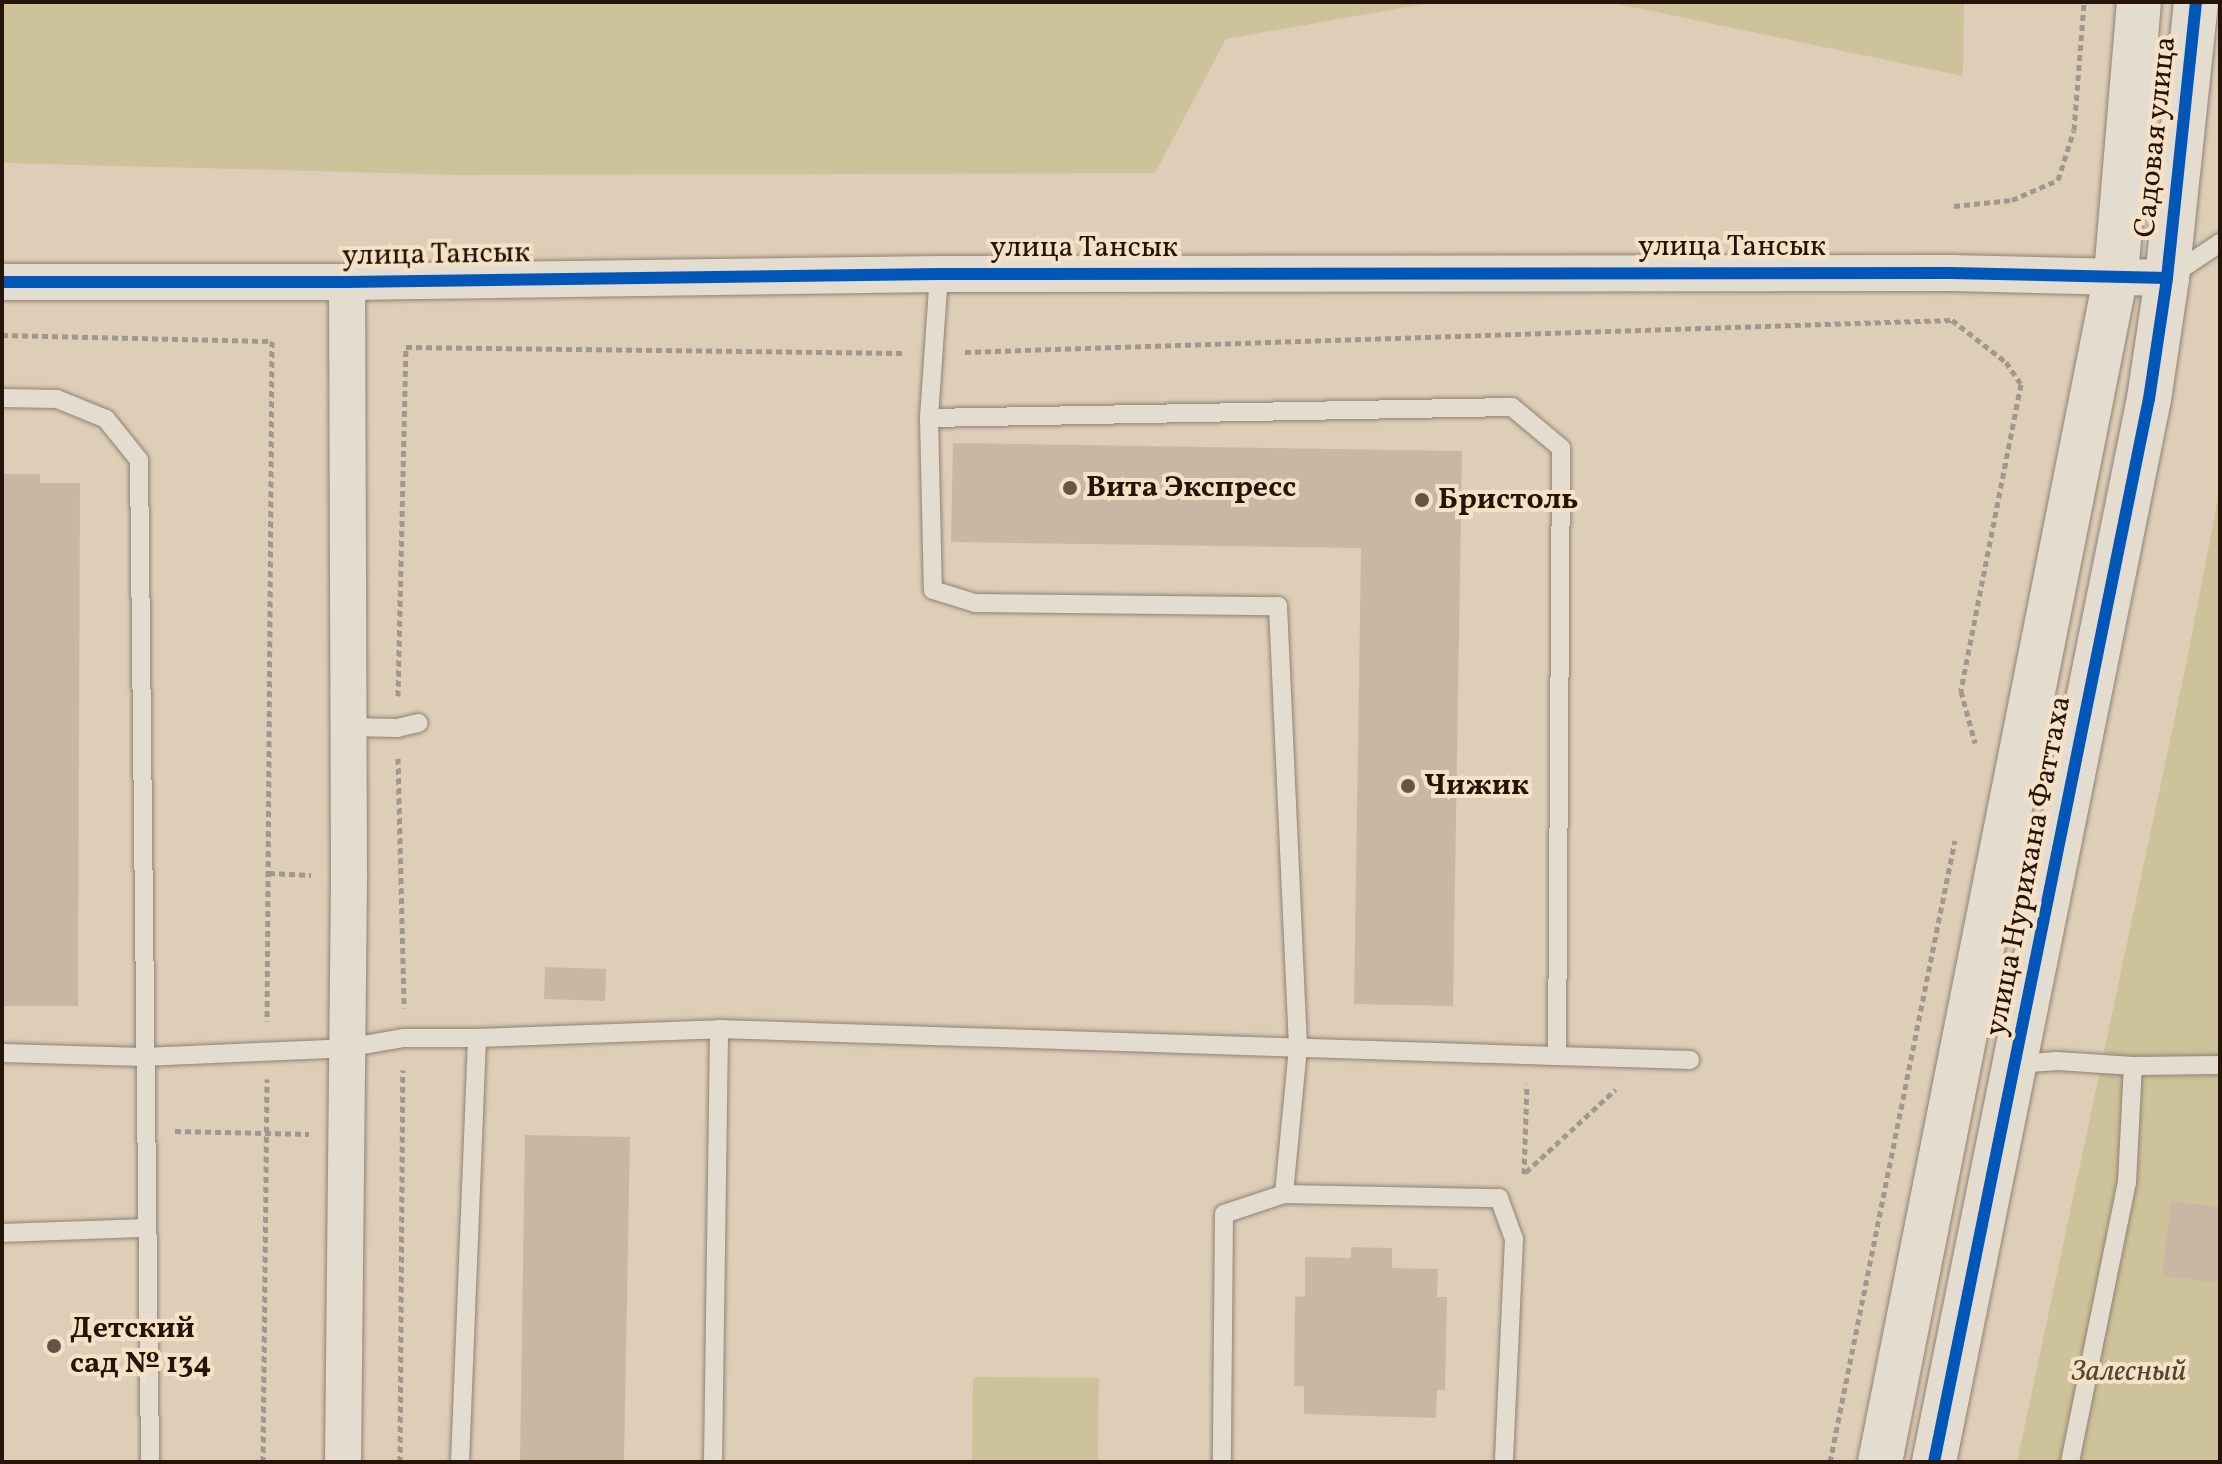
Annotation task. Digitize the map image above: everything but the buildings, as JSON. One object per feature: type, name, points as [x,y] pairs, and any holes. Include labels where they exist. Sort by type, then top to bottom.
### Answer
[{"type":"street","name":"Садовая улица","points":[[2116,275],[2139,2]]},
{"type":"street","name":"Садовая улица","points":[[2167,278],[2196,2]]},
{"type":"street","name":"улица Тансык","points":[[2,282],[347,282],[939,274],[2116,275],[2167,278]]},
{"type":"street","name":"улица Нурихана Фаттаха","points":[[1880,1462],[2116,275]]},
{"type":"street","name":"улица Нурихана Фаттаха","points":[[1934,1462],[2149,399],[2167,278]]},
{"type":"street","points":[[343,1462],[349,727],[347,282]]},
{"type":"lane","points":[[2167,278],[2220,243]]},
{"type":"lane","points":[[939,274],[929,418],[933,590],[975,603],[1278,606],[1298,1048],[1284,1194]]},
{"type":"lane","points":[[2,398],[57,399],[106,419],[139,460],[143,1057],[150,1462]]},
{"type":"lane","points":[[929,418],[1512,407],[1561,448],[1557,1056]]},
{"type":"lane","points":[[349,727],[397,728],[418,723]]},
{"type":"lane","points":[[2,1053],[143,1057],[346,1048],[404,1038],[719,1029],[1690,1060]]},
{"type":"lane","points":[[713,1462],[719,1029]]},
{"type":"lane","points":[[460,1462],[477,1038]]},
{"type":"lane","points":[[2016,1064],[2057,1061],[2133,1066],[2220,1065]]},
{"type":"lane","points":[[2070,1462],[2127,1183],[2133,1066]]},
{"type":"lane","points":[[1222,1462],[1224,1214],[1284,1194],[1499,1198],[1514,1239],[1504,1462]]},
{"type":"lane","points":[[2,1233],[147,1228]]},
{"type":"path","points":[[1954,206],[2012,200],[2058,180],[2074,130],[2084,2]]},
{"type":"path","points":[[400,1462],[404,1038],[403,874],[397,728],[406,347],[934,353],[1952,320],[2006,362],[2021,384],[1961,691],[1976,740],[1972,755]]},
{"type":"path","points":[[2,335],[272,341],[269,1132],[263,1462]]},
{"type":"path","points":[[1830,1462],[1957,832]]},
{"type":"path","points":[[269,873],[316,875]]},
{"type":"path","points":[[1526,1172],[1527,1055]]},
{"type":"path","points":[[1499,1198],[1648,1059]]},
{"type":"path","points":[[145,1131],[318,1134]]},
{"type":"green space","points":[[2,2],[1435,2],[1226,39],[1155,173],[463,175],[2,163]]},
{"type":"green space","points":[[1608,2],[1964,2],[1963,76]]},
{"type":"green space","name":"Залесный","points":[[2220,487],[2220,1462],[2017,1462],[2187,660]]},
{"type":"green space","points":[[973,1377],[1099,1378],[1098,1462],[972,1462]]},
{"type":"cycle path","points":[[1934,1462],[2149,399],[2167,278],[2196,2]]},
{"type":"cycle path","points":[[2,282],[347,282],[939,274],[1951,273],[2167,278]]},
{"type":"place","name":"Вита Экспресс","points":[[1070,488]]},
{"type":"place","name":"Бристоль","points":[[1422,500]]},
{"type":"place","name":"Чижик","points":[[1408,786]]},
{"type":"place","name":"Детский сад № 134","points":[[54,1346]]}]
